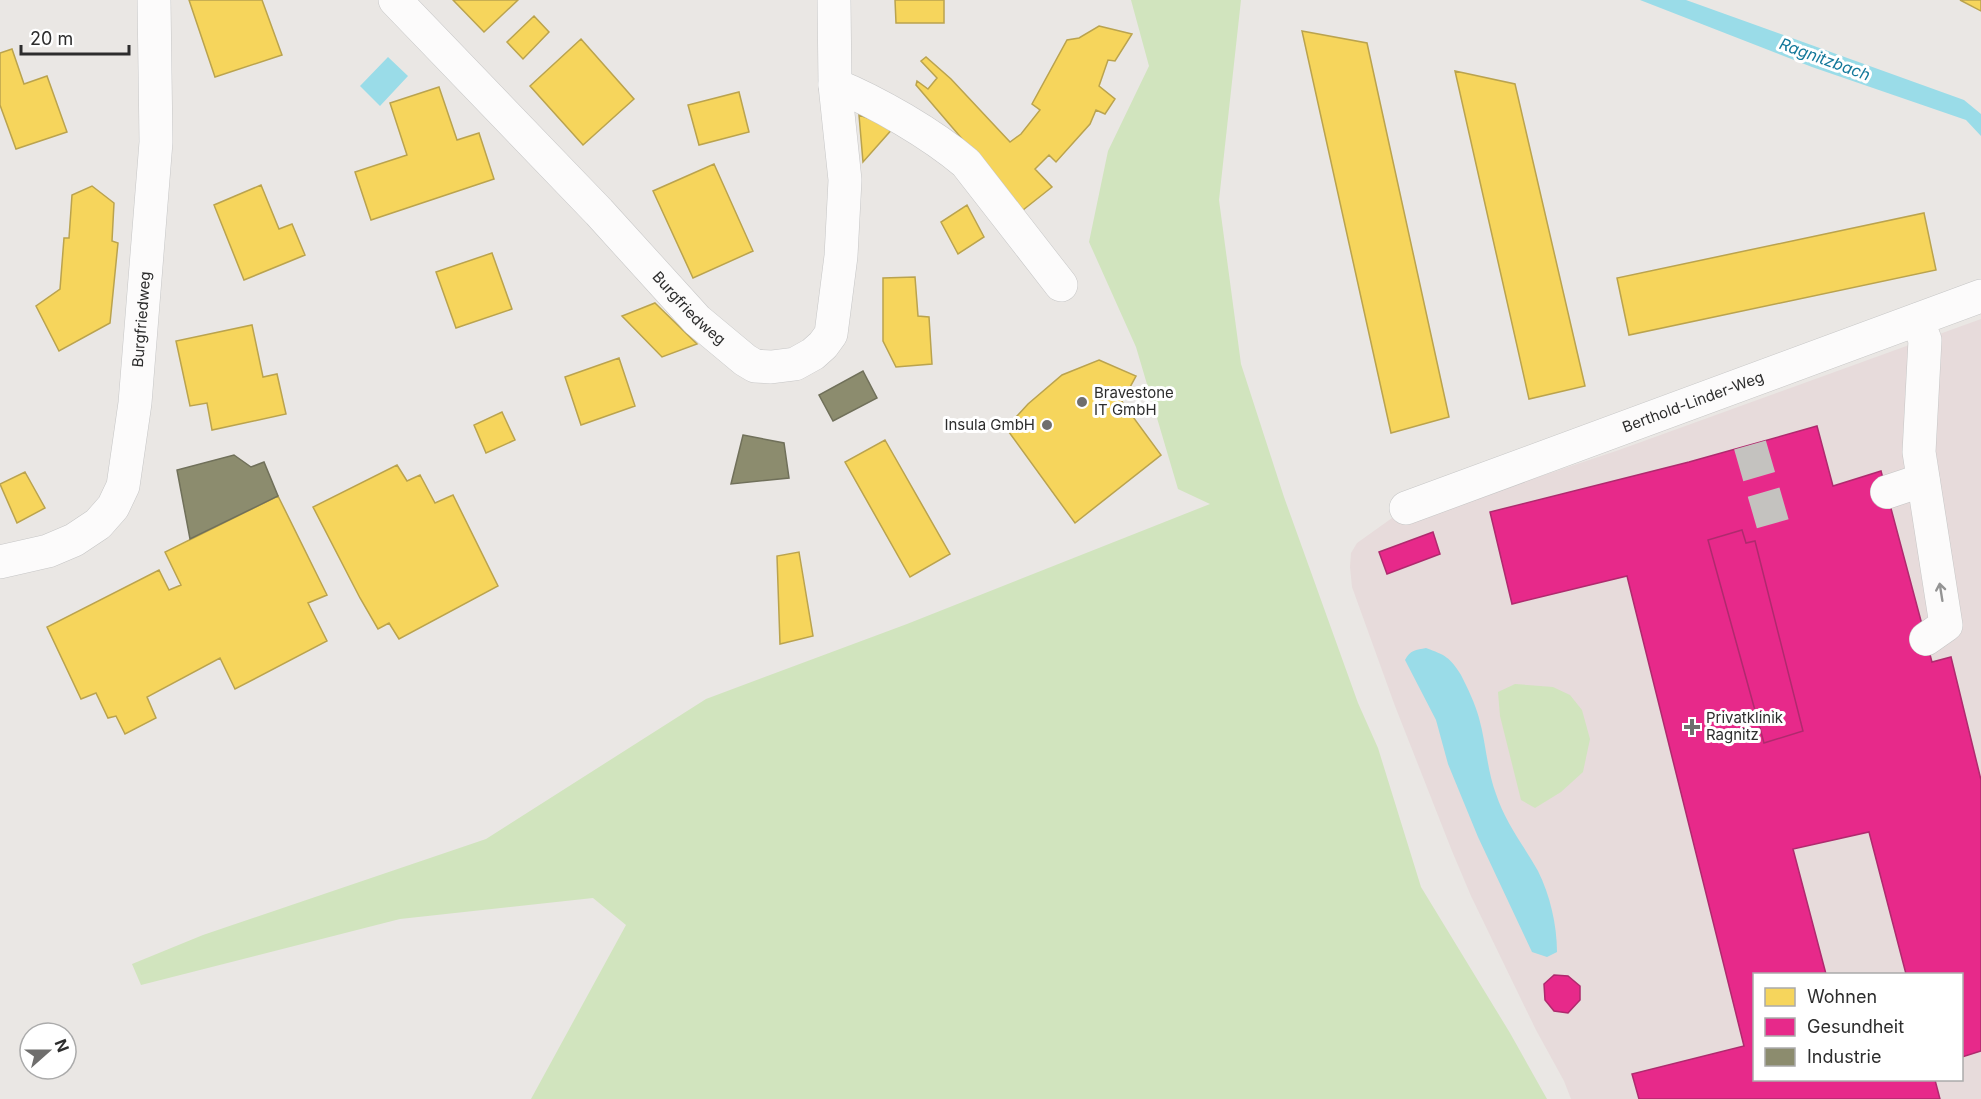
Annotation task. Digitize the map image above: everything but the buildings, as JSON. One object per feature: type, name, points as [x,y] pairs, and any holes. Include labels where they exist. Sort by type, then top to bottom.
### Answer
[{"type":"street","name":"Burgfriedweg","points":[[0,562],[48,551],[74,540],[106,516],[123,486],[135,403],[156,142],[154,0]]},
{"type":"street","name":"Burgfriedweg","points":[[395,0],[599,212],[697,320],[755,366],[771,368],[795,364],[813,354],[831,334],[841,256],[845,180],[835,85],[834,0]]},
{"type":"street","points":[[835,85],[858,94],[914,127],[949,149],[966,164],[1061,285]]},
{"type":"street","name":"Berthold-Linder-Weg","points":[[1406,507],[1981,296]]},
{"type":"street","points":[[1917,320],[1925,340],[1919,452],[1946,625],[1926,639]]},
{"type":"street","points":[[1887,492],[1923,480]]},
{"type":"shaded area","name":"Privatklinik Ragnitz","points":[[1981,319],[1981,1099],[1571,1099],[1471,896],[1395,706],[1352,587],[1351,553],[1357,543],[1406,508],[1421,516],[1619,450]]},
{"type":"green space","points":[[1131,0],[1241,0],[1219,200],[1241,364],[1284,497],[1358,703],[1378,748],[1421,887],[1510,1033],[1547,1099],[531,1099],[626,925],[593,898],[400,919],[141,985],[132,964],[203,935],[486,839],[706,699],[907,624],[1210,504],[1178,489],[1136,347],[1089,242],[1108,151],[1149,66]]},
{"type":"green space","points":[[1515,684],[1553,687],[1570,695],[1582,710],[1590,739],[1583,772],[1561,792],[1535,808],[1521,800],[1500,716],[1498,692]]},
{"type":"water","name":"Ragnitzbach","points":[[1640,0],[1686,0],[1964,100],[1981,114],[1981,136],[1966,120],[1812,67]]},
{"type":"water","points":[[388,57],[408,76],[380,106],[360,86]]},
{"type":"water","points":[[1426,648],[1443,655],[1454,664],[1473,701],[1493,785],[1500,804],[1538,871],[1549,900],[1556,931],[1557,952],[1547,957],[1532,952],[1478,837],[1448,764],[1436,720],[1405,660],[1411,652]]},
{"type":"tunnel","points":[[1750,445],[1776,535]]},
{"type":"place","name":"Bravestone IT GmbH","points":[[1082,402]]},
{"type":"place","name":"Insula GmbH","points":[[1047,425]]},
{"type":"place","name":"Privatklinik Ragnitz","points":[[1692,727]]}]
